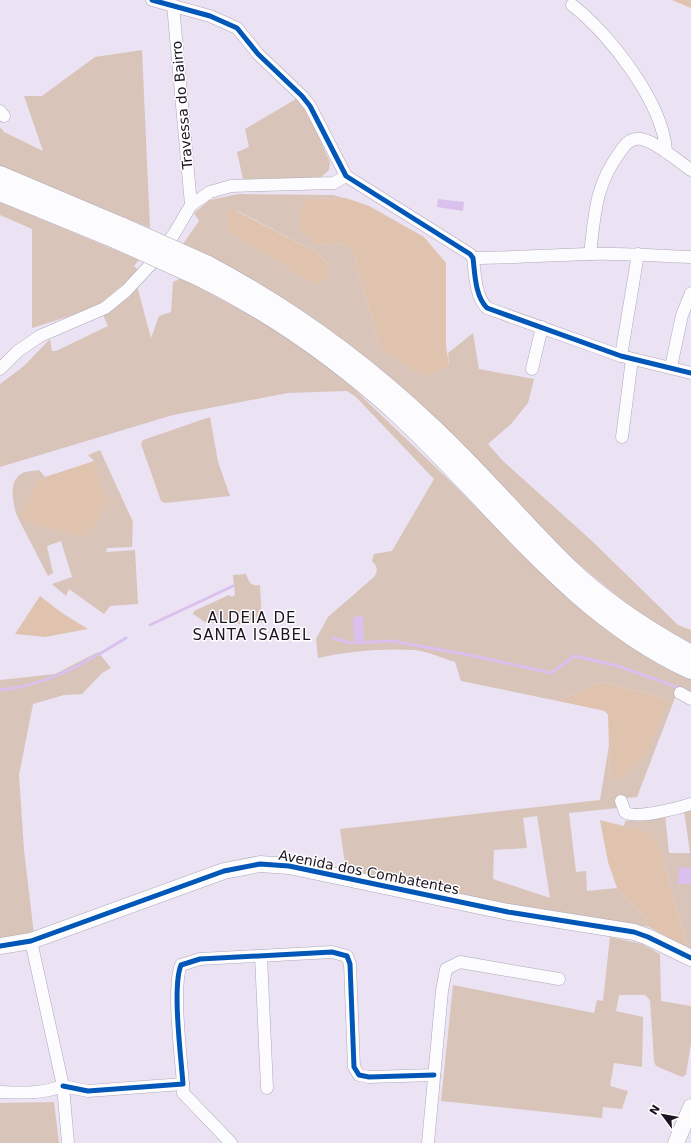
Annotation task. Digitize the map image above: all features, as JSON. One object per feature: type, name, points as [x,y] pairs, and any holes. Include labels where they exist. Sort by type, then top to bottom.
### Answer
[{"type":"main road","points":[[0,175],[202,271],[261,294],[344,350],[429,424],[581,579],[633,619],[691,654]]},
{"type":"main road","points":[[0,192],[120,233]]},
{"type":"main road","points":[[202,271],[347,371],[400,416],[570,589],[619,628],[691,670]]},
{"type":"street","points":[[152,0],[210,16],[237,28],[258,54],[302,96],[310,106],[346,176],[470,254],[473,258],[478,292],[487,308],[626,357],[691,373]]},
{"type":"street","name":"Travessa do Bairro","points":[[173,5],[191,205]]},
{"type":"street","points":[[572,5],[586,15],[644,87],[665,140],[666,152]]},
{"type":"street","points":[[590,254],[600,188],[611,165],[627,142],[636,138],[642,139],[666,152],[691,170]]},
{"type":"street","points":[[0,369],[18,351],[40,336],[105,308],[126,291],[152,263],[174,234],[191,205],[210,192],[232,186],[334,183],[346,176]]},
{"type":"street","points":[[473,258],[523,258],[590,254],[638,254],[691,257]]},
{"type":"street","points":[[622,437],[626,357],[638,254]]},
{"type":"street","points":[[671,367],[682,315],[691,293]]},
{"type":"street","points":[[532,369],[542,328]]},
{"type":"street","points":[[621,802],[625,812],[633,816],[681,808],[691,804]]},
{"type":"street","name":"Avenida dos Combatentes","points":[[0,946],[31,941],[224,871],[260,864],[289,866],[508,912],[634,932],[648,937],[691,958]]},
{"type":"street","points":[[31,941],[63,1086],[68,1143]]},
{"type":"street","points":[[231,1143],[183,1094],[177,992],[177,974],[181,965],[200,959],[332,952],[346,956],[350,964],[354,1067],[359,1075],[369,1077],[434,1075]]},
{"type":"street","points":[[261,956],[267,1088]]},
{"type":"street","points":[[428,1143],[442,991],[446,969],[460,962],[560,978]]},
{"type":"street","points":[[0,1092],[34,1094],[50,1091],[63,1086],[88,1091],[183,1084]]},
{"type":"street","points":[[676,1143],[691,1108]]},
{"type":"shaded area","points":[[672,0],[691,0],[691,8]]},
{"type":"shaded area","points":[[142,50],[150,228],[0,167],[0,127],[4,132],[43,151],[24,96],[42,96],[95,57]]},
{"type":"shaded area","points":[[296,99],[308,113],[330,162],[329,170],[320,178],[243,179],[237,152],[249,147],[245,129]]},
{"type":"shaded area","points":[[238,194],[333,195],[344,198],[306,199],[303,211],[304,217],[317,246],[328,243],[337,243],[345,245],[353,253],[380,347],[411,370],[449,365],[448,353],[473,333],[479,369],[534,379],[528,403],[511,424],[488,444],[503,461],[592,541],[678,625],[691,630],[691,644],[656,624],[624,601],[562,549],[375,364],[309,315],[210,257],[183,244],[199,221],[194,213],[210,200]],"holes":[[[234,209],[316,252],[329,265],[329,278]]]},
{"type":"shaded area","points":[[346,198],[369,206],[424,237],[446,263],[446,346],[449,365],[429,376],[411,370],[380,347],[353,253],[345,245],[337,243],[328,243],[317,246],[299,229],[302,205],[306,199]]},
{"type":"shaded area","points":[[438,199],[464,202],[463,211],[437,207]]},
{"type":"shaded area","points":[[0,202],[139,260],[134,266],[139,271],[95,308],[32,328],[32,229],[0,215]]},
{"type":"shaded area","points":[[233,209],[316,252],[329,265],[329,278],[315,284],[227,231],[228,210]]},
{"type":"shaded area","points":[[181,278],[263,322],[319,360],[353,388],[450,481],[536,567],[691,678],[691,697],[678,690],[637,797],[615,799],[618,808],[569,813],[576,872],[586,871],[587,891],[617,888],[645,916],[649,927],[472,898],[346,871],[340,829],[600,800],[609,745],[610,779],[669,699],[601,682],[558,701],[461,681],[455,662],[429,653],[414,650],[391,649],[366,651],[318,658],[316,639],[328,617],[374,577],[377,569],[372,561],[374,554],[392,551],[434,479],[356,397],[347,391],[288,393],[173,415],[0,467],[0,384],[24,366],[50,339],[52,351],[56,351],[108,326],[103,315],[137,286],[151,338],[159,316],[171,312],[173,282]],"holes":[[[537,816],[550,898],[493,879],[494,850],[527,848],[523,818]]]},
{"type":"shaded area","points":[[210,417],[218,462],[230,496],[165,503],[161,501],[141,444],[143,440]]},
{"type":"shaded area","points":[[100,450],[133,522],[132,547],[107,548],[106,552],[135,550],[138,604],[110,606],[104,614],[69,589],[66,596],[52,584],[72,577],[61,541],[47,546],[53,573],[48,576],[17,516],[13,494],[14,482],[23,473],[39,470],[45,477],[37,481],[20,514],[23,521],[94,461],[88,455]]},
{"type":"shaded area","points":[[94,461],[108,505],[88,534],[82,537],[23,521],[19,514],[37,481]]},
{"type":"shaded area","points":[[246,574],[251,583],[254,585],[260,585],[262,623],[237,624],[234,610],[230,611],[231,622],[206,623],[193,614],[194,611],[229,595],[232,597],[235,595],[233,575]]},
{"type":"shaded area","points":[[40,596],[62,613],[88,629],[45,637],[15,634]]},
{"type":"shaded area","points":[[363,616],[364,641],[354,641],[353,617]]},
{"type":"shaded area","points":[[98,652],[111,668],[102,673],[82,694],[64,695],[33,704],[19,775],[24,850],[34,934],[0,939],[0,680],[55,674]]},
{"type":"shaded area","points":[[601,682],[669,699],[647,753],[621,779],[610,779],[608,715],[605,711],[558,701]]},
{"type":"shaded area","points":[[691,809],[691,950],[687,948],[662,853],[652,834],[624,826],[625,821],[665,815],[669,853],[690,853],[684,811]]},
{"type":"shaded area","points":[[600,820],[652,833],[662,853],[687,948],[649,927],[645,916],[617,888],[608,862]]},
{"type":"shaded area","points":[[679,867],[691,868],[691,884],[678,884]]},
{"type":"shaded area","points":[[610,937],[642,944],[660,954],[661,1001],[691,1006],[691,1043],[686,1075],[682,1077],[656,1066],[654,1061],[650,1000],[645,995],[619,995],[616,1011],[643,1017],[642,1067],[614,1063],[610,1086],[628,1091],[622,1109],[603,1107],[602,1118],[441,1101],[453,985],[594,1013],[597,1000],[603,1001]]},
{"type":"shaded area","points":[[54,1102],[59,1143],[0,1143],[0,1103]]},
{"type":"waterway","points":[[150,625],[233,586]]},
{"type":"waterway","points":[[0,690],[34,684],[66,672],[126,638]]},
{"type":"waterway","points":[[333,638],[350,643],[392,641],[474,656],[551,673],[575,656],[618,666],[691,692]]},
{"type":"cycle path","points":[[152,0],[210,16],[237,28],[258,54],[302,96],[310,106],[346,176],[470,254],[473,258],[478,291],[487,308],[621,356],[691,373]]},
{"type":"cycle path","points":[[0,946],[31,941],[224,871],[260,864],[289,866],[508,912],[634,932],[648,937],[691,958]]},
{"type":"cycle path","points":[[63,1086],[88,1091],[183,1084],[177,1005],[178,975],[181,965],[200,959],[332,952],[347,956],[350,964],[354,1067],[359,1075],[369,1077],[434,1075]]},
{"type":"district","name":"ALDEIA DE SANTA ISABEL","points":[[252,626]]}]
